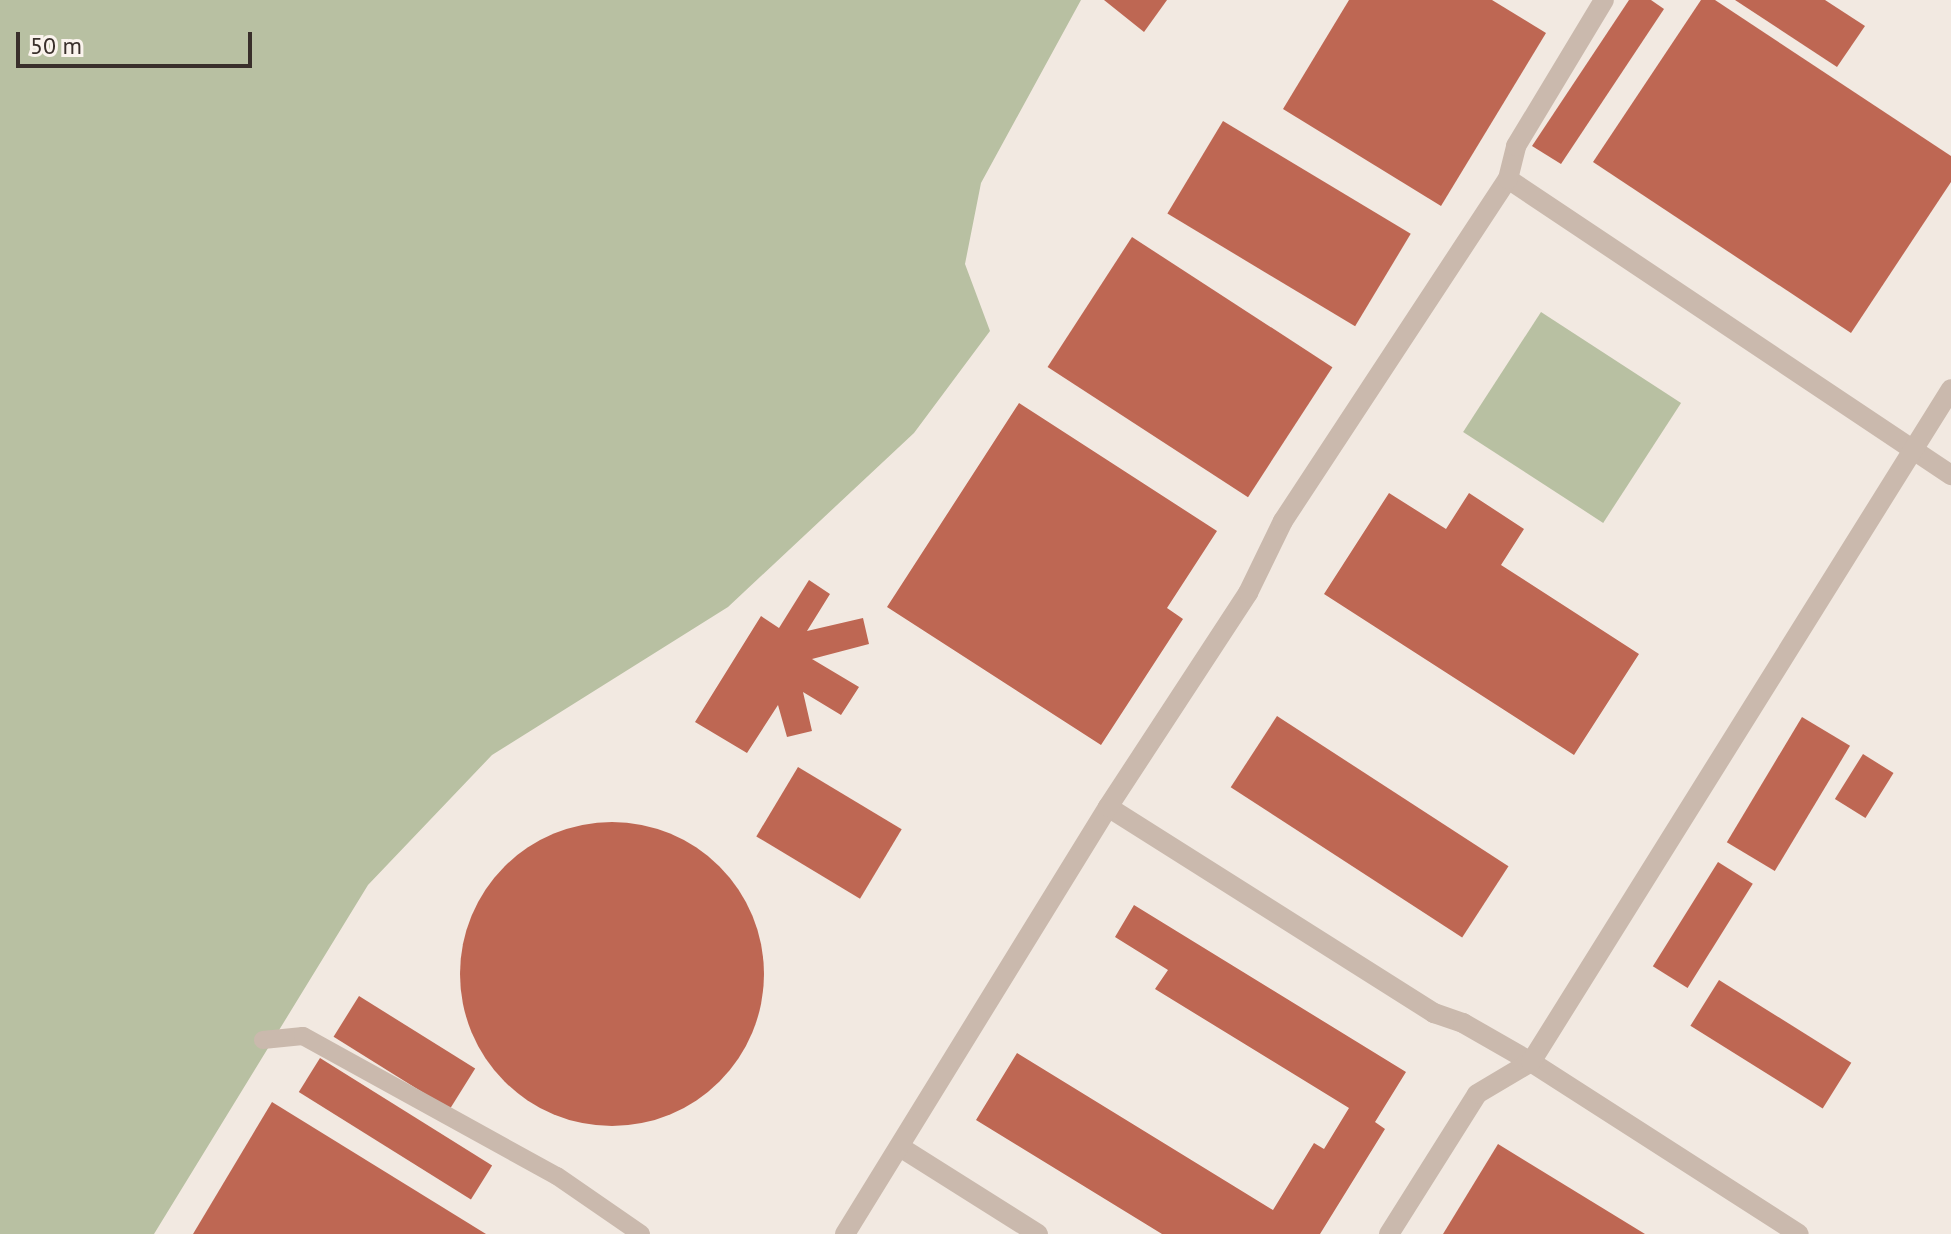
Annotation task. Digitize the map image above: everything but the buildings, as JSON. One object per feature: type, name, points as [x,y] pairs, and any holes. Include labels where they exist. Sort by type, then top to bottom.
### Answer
[{"type":"street","points":[[845,1234],[1108,807],[1248,593],[1283,521],[1508,179],[1516,146],[1604,0]]},
{"type":"street","points":[[1508,179],[1951,475]]},
{"type":"street","points":[[1389,1234],[1477,1094],[1531,1062],[1951,389]]},
{"type":"street","points":[[1108,807],[1434,1013],[1463,1023],[1531,1062],[1799,1234]]},
{"type":"street","points":[[900,1147],[1038,1234]]},
{"type":"lane","points":[[263,1040],[303,1036],[557,1176],[641,1234]]},
{"type":"green space","points":[[0,0],[1081,0],[981,183],[965,264],[990,331],[914,433],[728,607],[492,755],[368,885],[154,1234],[0,1234]]},
{"type":"green space","points":[[1541,312],[1681,403],[1603,523],[1463,432]]}]
